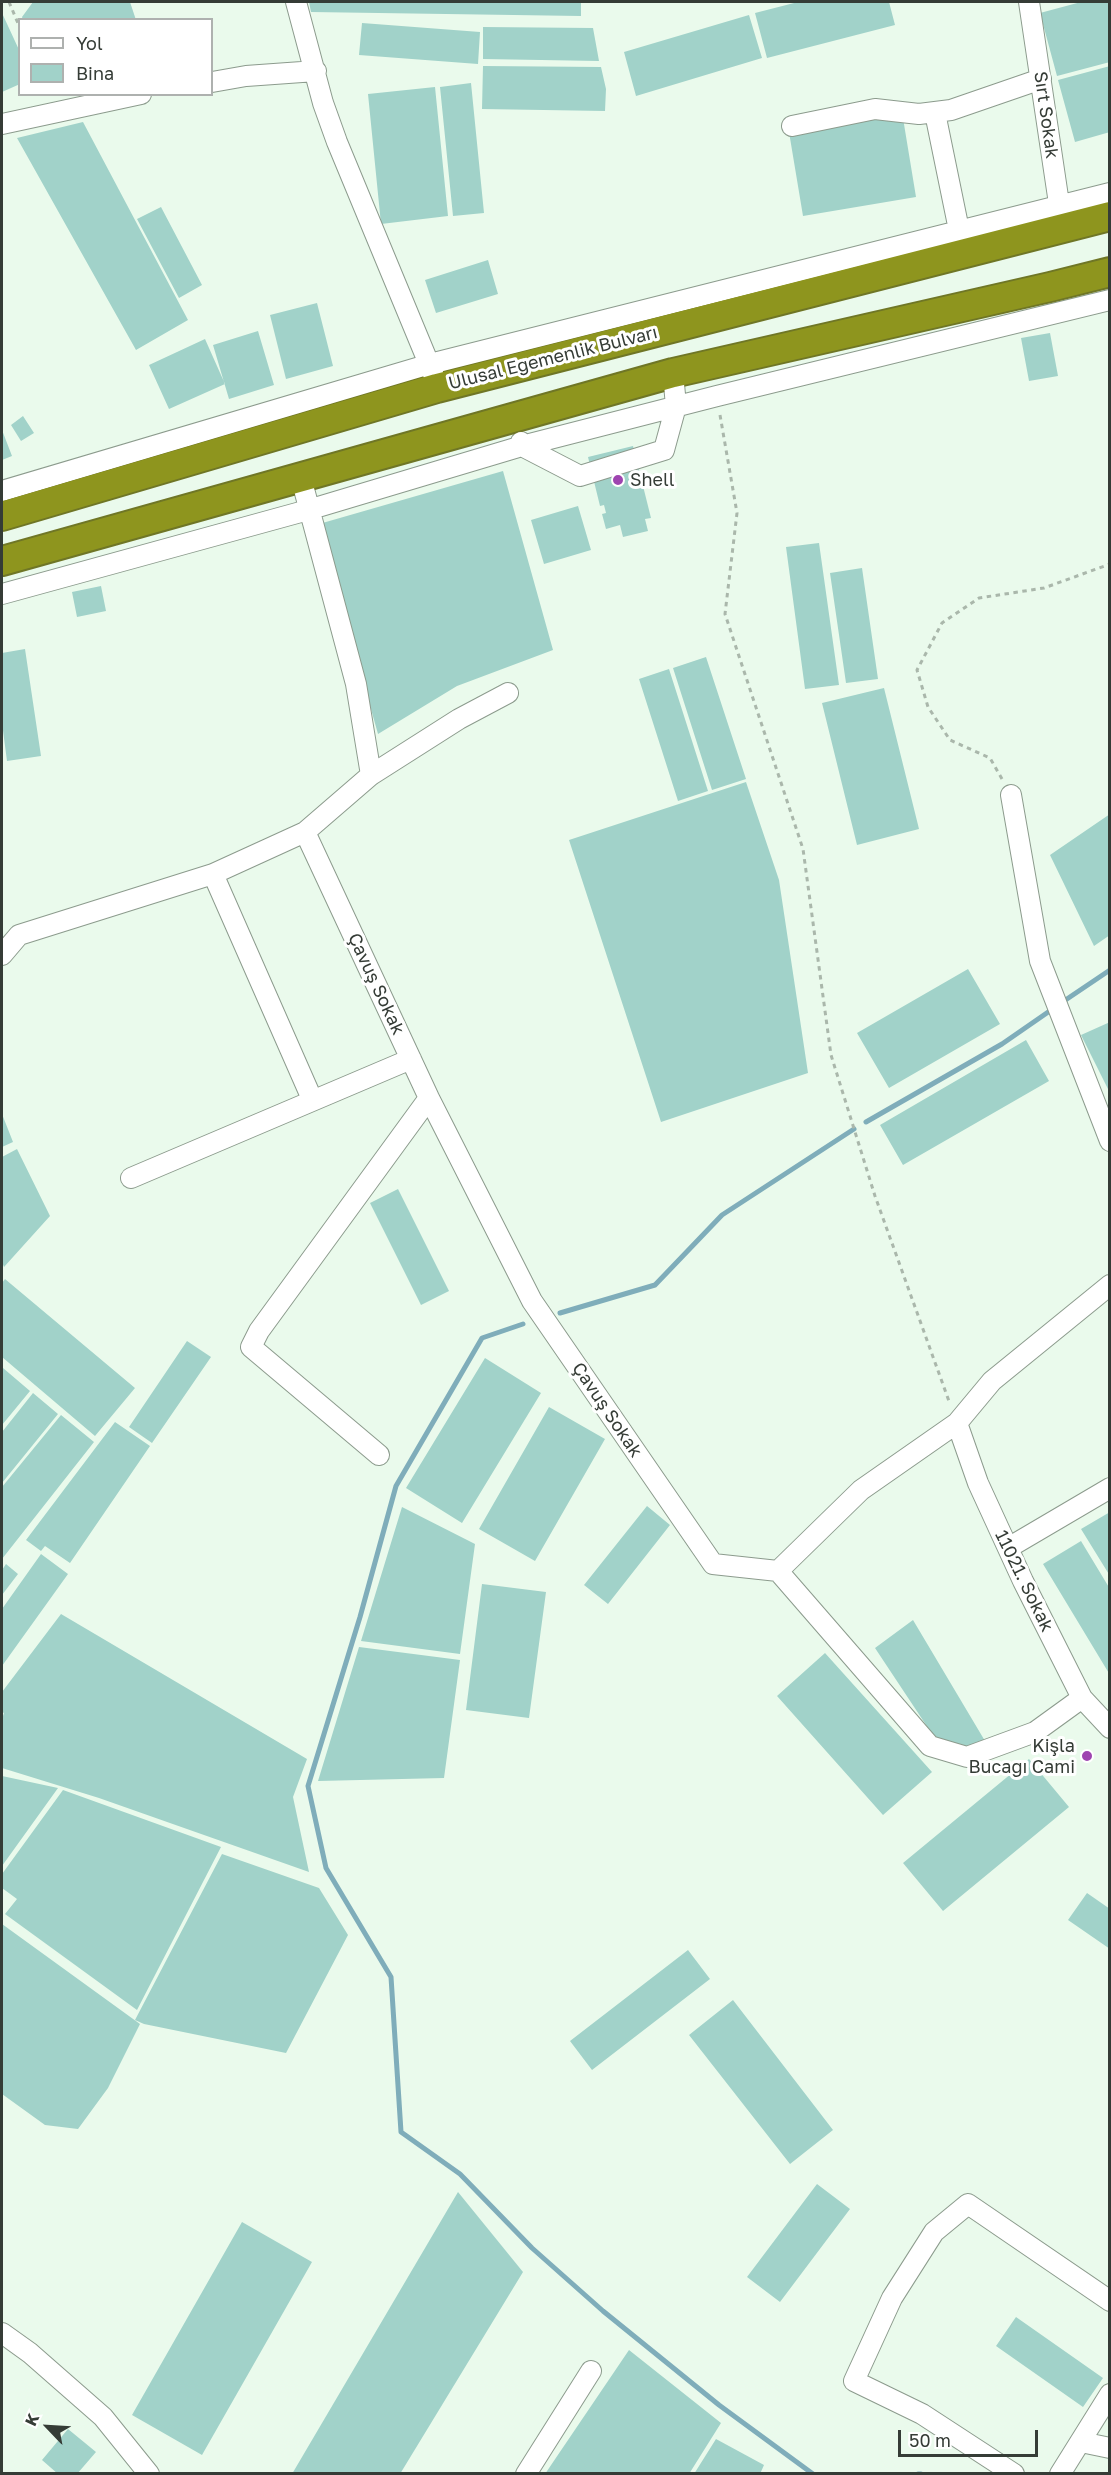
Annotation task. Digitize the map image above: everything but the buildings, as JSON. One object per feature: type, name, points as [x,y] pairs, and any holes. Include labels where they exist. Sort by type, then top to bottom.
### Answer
[{"type":"highway","name":"Ulusal Egemenlik Bulvarı","points":[[2,516],[434,376],[1061,218],[1110,216]]},
{"type":"highway","points":[[2,561],[673,373],[1110,272]]},
{"type":"street","points":[[296,2],[323,104],[337,142],[434,376]]},
{"type":"street","name":"Sırt Sokak","points":[[1029,2],[1061,218]]},
{"type":"street","points":[[213,82],[246,76],[316,71]]},
{"type":"street","points":[[792,126],[875,109],[919,114],[951,110],[1041,79]]},
{"type":"street","points":[[2,124],[132,96]]},
{"type":"street","points":[[935,113],[959,230]]},
{"type":"street","points":[[2,491],[434,376],[959,230],[1061,218],[1110,193]]},
{"type":"street","points":[[2,594],[308,510],[522,446],[1110,300]]},
{"type":"street","points":[[514,417],[522,446],[580,476],[664,450],[676,406],[673,373]]},
{"type":"street","points":[[300,478],[356,684],[371,775]]},
{"type":"street","points":[[2,955],[19,935],[213,874],[305,832],[371,775],[459,719],[508,693]]},
{"type":"street","points":[[1011,795],[1040,961],[1110,1141]]},
{"type":"street","name":"Çavuş Sokak","points":[[305,832],[429,1098],[532,1301],[713,1564],[778,1571]]},
{"type":"street","points":[[213,874],[312,1100]]},
{"type":"street","points":[[131,1178],[411,1059]]},
{"type":"street","points":[[379,1455],[251,1347],[259,1331],[429,1098]]},
{"type":"street","points":[[1082,1698],[1035,1732],[967,1757],[930,1746],[778,1571],[861,1490],[957,1423],[992,1382],[1110,1286]]},
{"type":"street","name":"11021. Sokak","points":[[957,1423],[978,1483],[1082,1698],[1110,1728]]},
{"type":"street","points":[[1008,1548],[1110,1488]]},
{"type":"street","points":[[1014,2474],[922,2414],[854,2381],[892,2298],[934,2232],[968,2204],[1110,2301]]},
{"type":"street","points":[[2,2333],[30,2353],[103,2417],[149,2474]]},
{"type":"street","points":[[526,2474],[591,2371]]},
{"type":"street","points":[[1060,2474],[1110,2394]]},
{"type":"street","points":[[1081,2442],[1110,2448]]},
{"type":"path","points":[[9,2],[18,23]]},
{"type":"path","points":[[717,396],[737,513],[725,614],[803,849],[831,1055],[875,1196],[957,1423]]},
{"type":"path","points":[[1011,795],[990,758],[950,740],[928,707],[917,670],[942,623],[979,598],[1044,588],[1110,564]]},
{"type":"waterway","points":[[1061,1003],[1110,970]]},
{"type":"waterway","points":[[866,1122],[1002,1044],[1054,1008]]},
{"type":"waterway","points":[[560,1313],[655,1285],[722,1215],[854,1129]]},
{"type":"waterway","points":[[523,1324],[482,1338],[396,1486],[360,1617],[308,1786],[326,1868],[391,1977],[401,2132],[460,2174],[532,2248],[603,2311],[719,2405],[813,2474]]},
{"type":"place","name":"Shell","points":[[618,480]]},
{"type":"place","name":"Kişla Bucağı Cami","points":[[1087,1756]]}]
